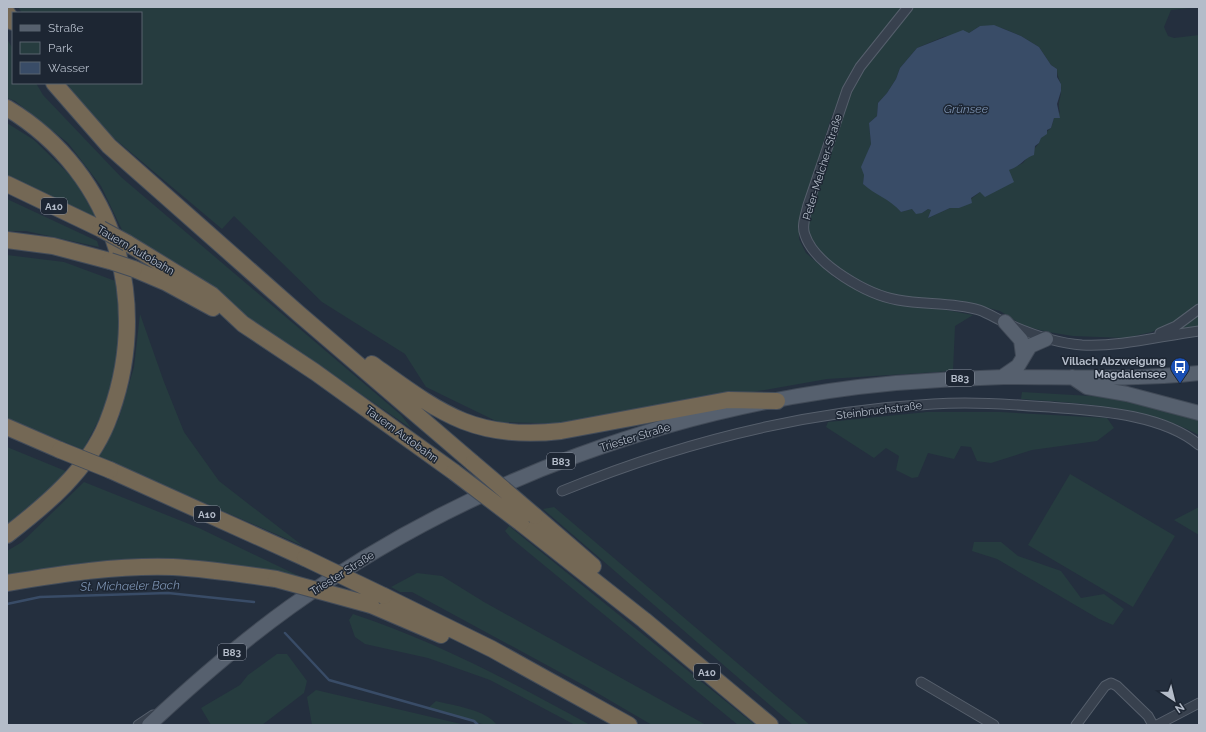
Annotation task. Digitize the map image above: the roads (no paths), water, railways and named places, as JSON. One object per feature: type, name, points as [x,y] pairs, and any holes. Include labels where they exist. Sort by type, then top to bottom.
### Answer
[{"type":"highway","points":[[55,84],[109,146],[298,313],[633,601],[644,620]]},
{"type":"highway","points":[[7,108],[47,137],[65,155],[85,180],[99,204],[116,246],[126,282],[128,319],[127,348],[122,375],[107,424],[93,449],[72,479],[40,510],[7,535]]},
{"type":"highway","name":"Tauern Autobahn","points":[[7,184],[127,243],[212,295],[243,324],[316,372],[454,472],[521,523],[644,620],[770,725]]},
{"type":"highway","points":[[7,240],[53,246],[134,269],[167,283],[243,324]]},
{"type":"highway","points":[[298,313],[310,316],[342,343],[441,412],[457,420],[491,431],[535,434],[634,418],[728,400],[777,401]]},
{"type":"highway","name":"A10","points":[[7,427],[110,470],[305,558],[492,650],[629,725]]},
{"type":"highway","points":[[7,583],[64,574],[120,569],[173,567],[276,579],[371,605],[462,644],[492,650]]},
{"type":"main road","points":[[1005,322],[1021,340],[1023,355]]},
{"type":"main road","points":[[1002,377],[1018,366],[1023,355],[1030,346],[1046,338]]},
{"type":"main road","name":"Triester Straße","points":[[149,725],[219,661],[290,607],[360,561],[418,527],[523,476],[578,454],[704,416],[836,390],[892,384],[1002,377],[1146,377],[1199,373]]},
{"type":"main road","points":[[1072,377],[1088,388],[1135,395],[1199,413]]},
{"type":"street","name":"Peter-Melcher-Straße","points":[[908,7],[860,67],[847,90],[808,205],[804,222],[804,233],[812,250],[827,265],[884,298],[900,301],[953,304],[980,310],[1005,322],[1046,338],[1080,344],[1104,345],[1199,331]]},
{"type":"street","name":"Peter-Melcher-Straße","points":[[1149,338],[1176,326],[1199,309]]},
{"type":"street","name":"Steinbruchstraße","points":[[562,491],[645,460],[730,436],[819,418],[876,409],[933,404],[978,403],[1018,405],[1124,415],[1168,427],[1199,445]]},
{"type":"street","points":[[921,682],[994,725]]},
{"type":"street","points":[[1076,725],[1105,686],[1111,684],[1117,686],[1148,716],[1153,725]]},
{"type":"street","points":[[138,725],[176,700]]},
{"type":"street","points":[[1157,725],[1199,703]]},
{"type":"water","name":"Grünsee","points":[[994,25],[1021,36],[1039,47],[1051,65],[1057,69],[1057,77],[1061,84],[1061,91],[1057,104],[1060,118],[1054,118],[1051,128],[1047,130],[1047,134],[1041,138],[1039,143],[1035,146],[1034,155],[1009,170],[1014,182],[985,197],[980,192],[971,198],[972,203],[959,208],[950,208],[928,218],[931,210],[928,209],[922,213],[916,214],[912,209],[901,212],[863,184],[864,175],[861,167],[871,144],[869,123],[877,116],[878,103],[896,79],[900,68],[917,48],[963,30],[969,33],[980,26]]},
{"type":"waterway","name":"St. Michaeler Bach","points":[[7,604],[40,597],[168,593],[254,602]]},
{"type":"waterway","name":"St. Michaeler Bach","points":[[285,633],[329,680],[474,721],[478,725]]},
{"type":"place","name":"Villach Abzweigung Magdalensee","points":[[1180,384]]}]
